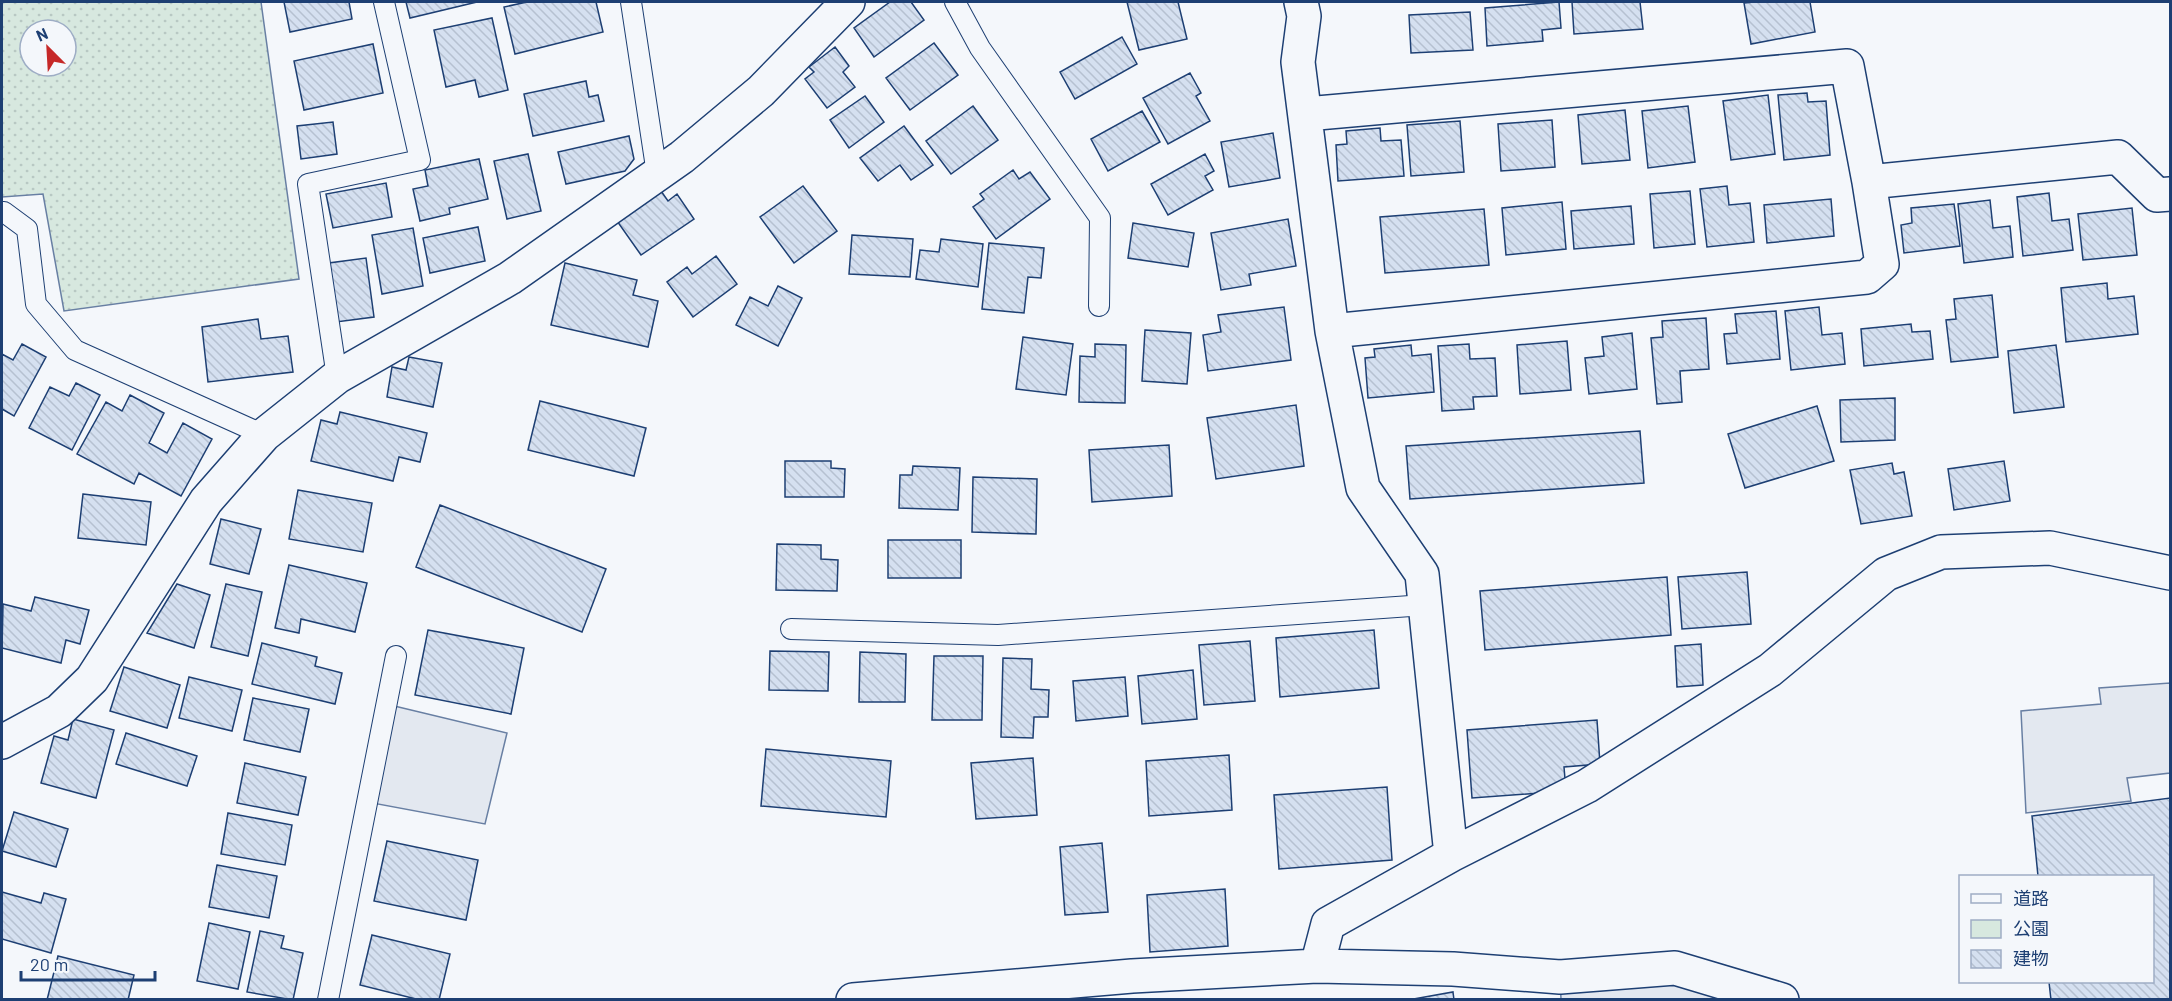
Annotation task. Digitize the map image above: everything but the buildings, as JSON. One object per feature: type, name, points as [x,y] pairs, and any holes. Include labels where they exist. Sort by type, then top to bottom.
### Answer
[{"type":"street","points":[[2,742],[59,711],[92,678],[206,501],[264,435],[337,377],[510,278],[682,157],[761,91],[848,2]]},
{"type":"street","points":[[1301,2],[1304,16],[1298,62],[1332,331],[1363,488],[1422,574],[1450,855]]},
{"type":"street","points":[[1306,114],[1847,66],[1882,264],[1867,276],[1332,331]]},
{"type":"street","points":[[1869,182],[2118,157],[2157,195],[2170,194]]},
{"type":"street","points":[[1317,966],[1328,924],[1450,855],[1587,786],[1770,670],[1886,574],[1941,552],[2050,548],[2170,573]]},
{"type":"street","points":[[853,999],[1132,976],[1317,966],[1453,969],[1560,977],[1675,968],[1782,999]]},
{"type":"lane","points":[[337,377],[308,184],[420,160],[384,2]]},
{"type":"lane","points":[[631,2],[657,174]]},
{"type":"lane","points":[[955,2],[980,48],[1100,218],[1099,306]]},
{"type":"lane","points":[[2,212],[27,229],[36,304],[75,350],[264,435]]},
{"type":"lane","points":[[791,629],[998,635],[1425,605]]},
{"type":"lane","points":[[328,999],[396,656]]},
{"type":"green space","points":[[2,2],[261,2],[299,279],[64,311],[43,194],[2,197]]},
{"type":"shaded area","points":[[2170,683],[2170,773],[2127,778],[2131,801],[2026,813],[2021,711],[2101,704],[2099,688]]},
{"type":"shaded area","points":[[386,704],[507,733],[485,824],[367,802]]},
{"type":"shaded area","points":[[1675,968],[1782,999],[1561,999],[1560,977]]}]
